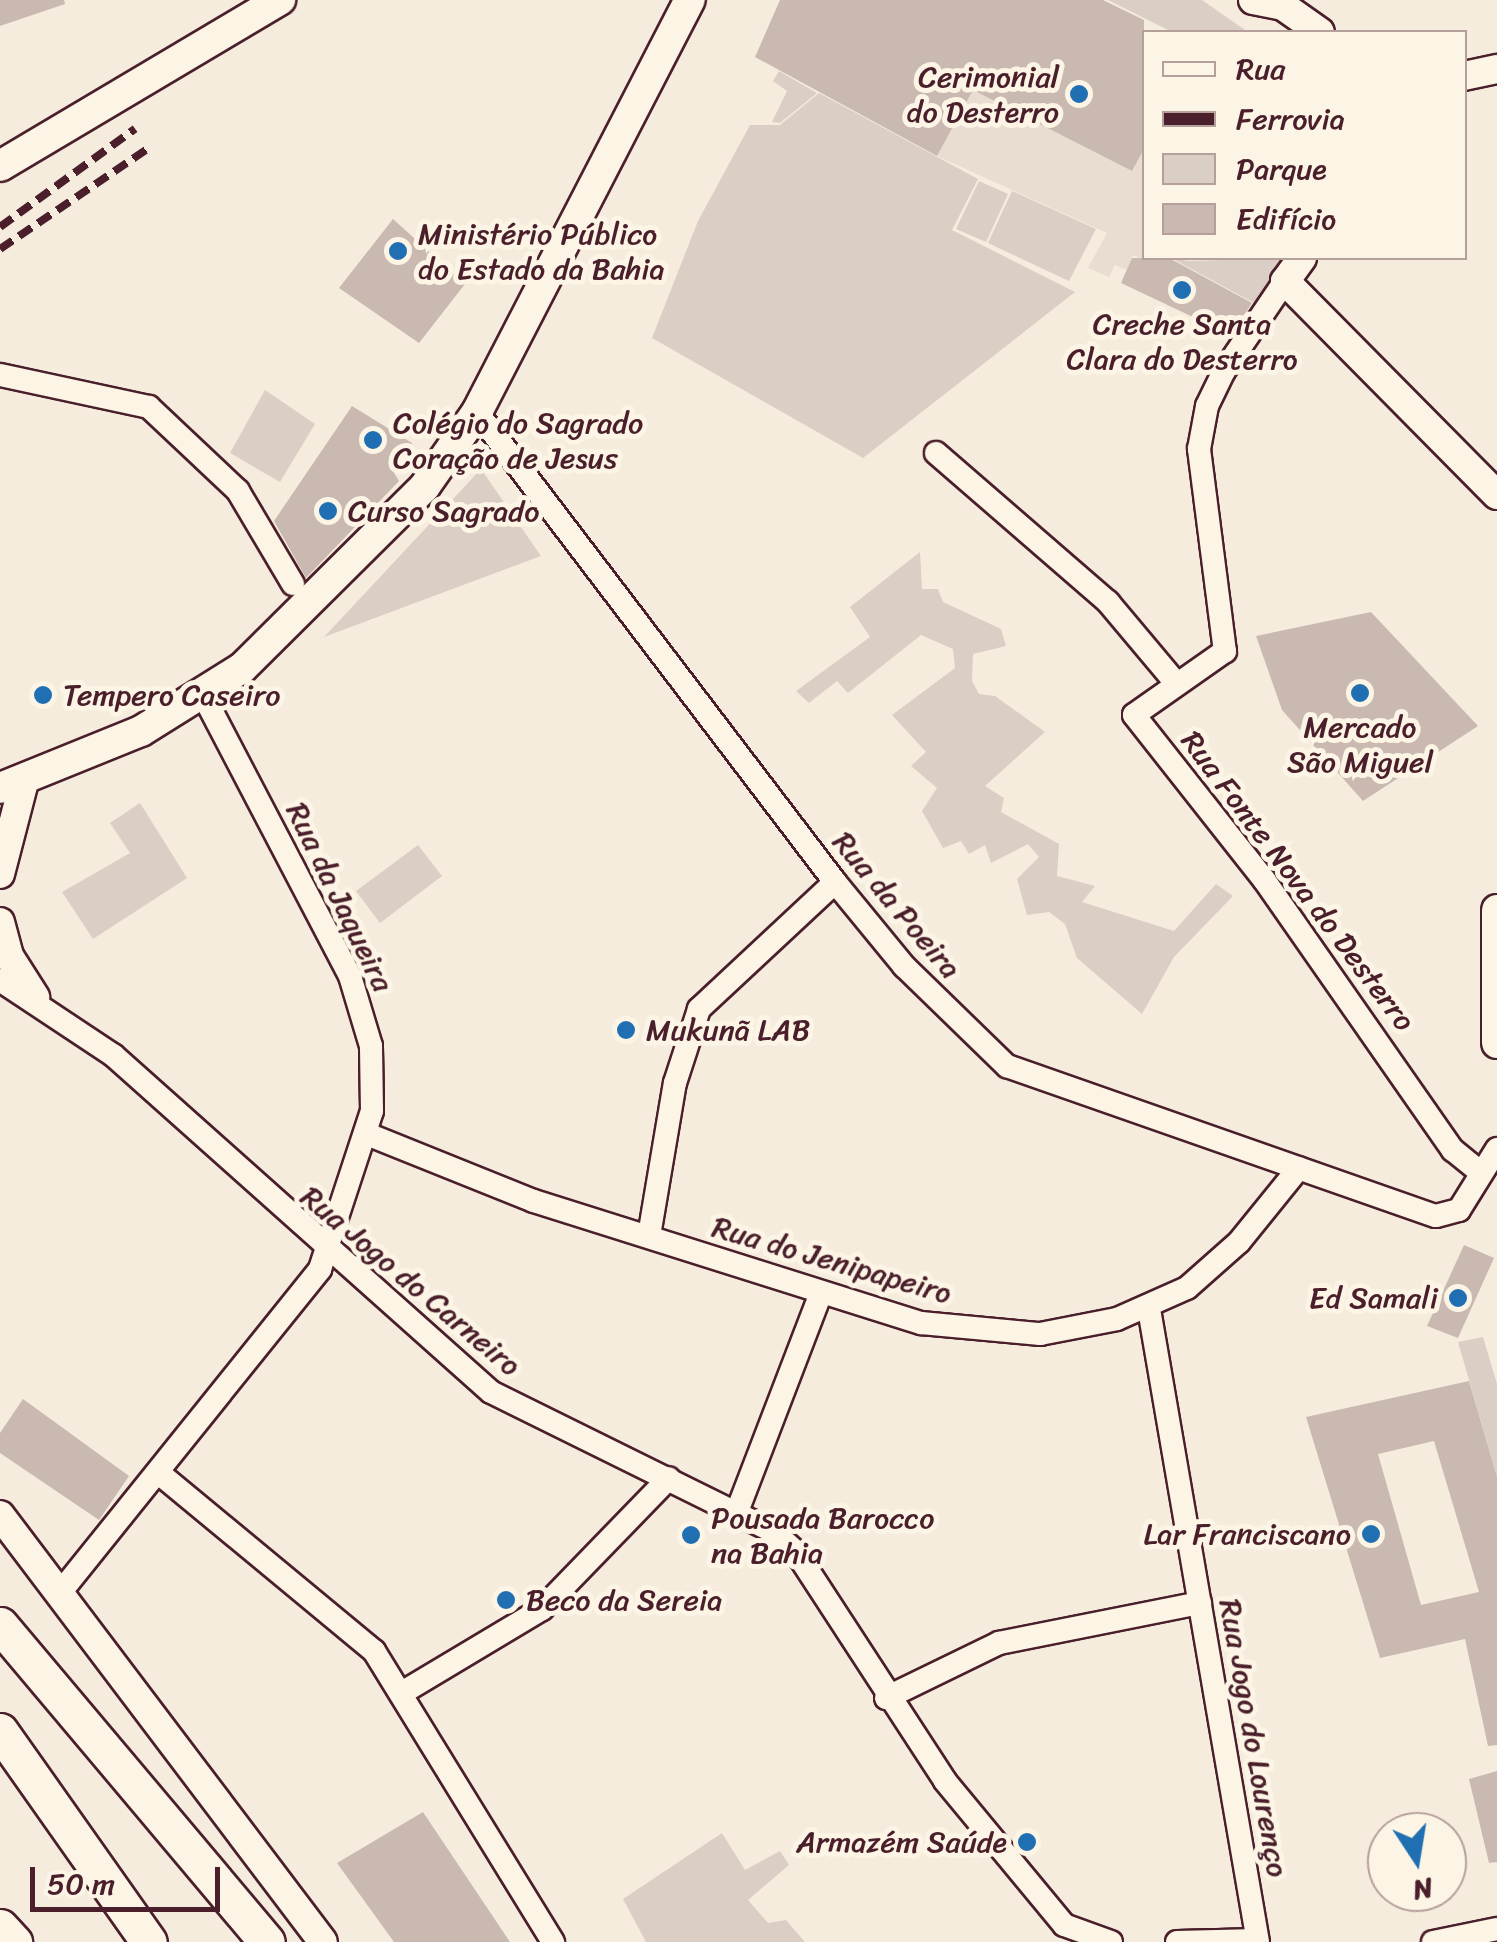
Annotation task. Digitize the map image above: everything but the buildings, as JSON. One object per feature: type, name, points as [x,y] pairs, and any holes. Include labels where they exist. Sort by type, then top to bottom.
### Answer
[{"type":"main road","points":[[0,166],[280,0]]},
{"type":"main road","points":[[12,785],[202,695],[308,608],[425,486],[476,412],[690,0]]},
{"type":"main road","points":[[1497,910],[1497,1043]]},
{"type":"main road","points":[[0,1625],[267,1942]]},
{"type":"main road","points":[[0,1731],[149,1942]]},
{"type":"main road","points":[[0,1926],[14,1942]]},
{"type":"street","points":[[1253,0],[1282,3],[1317,30]]},
{"type":"street","points":[[1467,75],[1497,69]]},
{"type":"street","points":[[1301,260],[1285,281],[1497,495]]},
{"type":"street","name":"Rua Fonte Nova do Desterro","points":[[1285,281],[1206,406],[1201,496],[1225,651],[1134,715],[1266,881],[1452,1150],[1479,1171]]},
{"type":"street","points":[[0,374],[149,407],[238,491],[293,584]]},
{"type":"street","name":"Rua da Poeira","points":[[476,412],[835,882],[904,966],[1008,1066],[1436,1216],[1459,1210],[1479,1171]]},
{"type":"street","points":[[936,453],[1108,602],[1176,684]]},
{"type":"street","name":"Rua da Jaqueira","points":[[59,1594],[160,1474],[327,1252],[367,1134],[374,1078],[364,1011],[202,695]]},
{"type":"street","points":[[0,874],[12,785]]},
{"type":"street","points":[[649,1236],[675,1083],[699,1010],[835,882]]},
{"type":"street","points":[[0,922],[9,956],[35,997]]},
{"type":"street","name":"Rua Jogo do Carneiro","points":[[0,980],[35,997],[113,1055],[327,1252],[491,1392],[738,1509],[796,1552],[886,1698],[1064,1925],[1111,1942]]},
{"type":"street","name":"Rua do Jenipapeiro","points":[[367,1134],[432,1164],[821,1293],[921,1322],[1040,1334],[1149,1308],[1213,1268],[1299,1168]]},
{"type":"street","points":[[1479,1171],[1497,1149]]},
{"type":"street","points":[[738,1509],[821,1293]]},
{"type":"street","name":"Rua Jogo do Lourenço","points":[[1149,1308],[1258,1941]]},
{"type":"street","points":[[160,1474],[326,1605],[406,1691],[553,1942]]},
{"type":"street","points":[[406,1691],[542,1609],[669,1478]]},
{"type":"street","points":[[0,1515],[323,1942]]},
{"type":"street","points":[[886,1698],[998,1644],[1200,1603]]},
{"type":"street","points":[[1433,1942],[1497,1930]]},
{"type":"street","points":[[1177,1942],[1258,1941]]},
{"type":"shaded area","points":[[973,90],[1132,171],[1142,153],[1142,259],[1133,255],[1127,270],[1115,265],[1109,277],[1088,268],[1107,233],[937,156]]},
{"type":"green space","points":[[1108,0],[1202,0],[1245,30],[1168,30]]},
{"type":"green space","points":[[779,71],[817,93],[780,123],[772,122],[787,91],[773,81]]},
{"type":"green space","points":[[819,93],[978,179],[952,230],[1075,292],[863,458],[652,338],[698,221],[750,125],[780,125]]},
{"type":"green space","points":[[979,181],[1008,194],[986,242],[956,229]]},
{"type":"green space","points":[[1012,191],[1096,229],[1069,281],[988,243]]},
{"type":"green space","points":[[1175,260],[1283,260],[1254,303]]},
{"type":"green space","points":[[265,390],[315,424],[280,482],[230,453]]},
{"type":"green space","points":[[481,469],[541,556],[324,637]]},
{"type":"green space","points":[[920,552],[922,589],[938,589],[943,602],[1001,629],[1006,646],[973,654],[972,681],[979,694],[995,696],[1045,732],[985,786],[1004,798],[1001,812],[1059,844],[1057,876],[1095,886],[1082,902],[1174,931],[1216,884],[1233,896],[1174,957],[1142,1014],[1077,958],[1065,924],[1049,912],[1027,915],[1017,879],[1039,857],[1028,844],[991,863],[985,845],[969,854],[961,841],[943,848],[922,811],[937,788],[911,766],[926,752],[892,715],[955,668],[953,649],[921,635],[848,693],[837,681],[809,703],[796,691],[870,637],[850,607]]},
{"type":"green space","points":[[140,803],[187,878],[93,939],[62,892],[130,853],[110,823]]},
{"type":"green space","points":[[418,845],[442,876],[380,923],[356,891]]},
{"type":"green space","points":[[1483,1337],[1497,1384],[1497,1477],[1458,1342]]},
{"type":"green space","points":[[722,1833],[745,1870],[780,1851],[789,1865],[748,1900],[768,1923],[786,1920],[805,1942],[646,1942],[623,1899]]},
{"type":"railway","points":[[0,227],[135,129]]},
{"type":"railway","points":[[0,249],[147,149]]},
{"type":"place","name":"Cerimonial do Desterro","points":[[1079,94]]},
{"type":"place","name":"Ministério Público do Estado da Bahia","points":[[398,251]]},
{"type":"place","name":"Creche Santa Clara do Desterro","points":[[1182,290]]},
{"type":"place","name":"Colégio do Sagrado Coração de Jesus","points":[[373,440]]},
{"type":"place","name":"Curso Sagrado","points":[[328,511]]},
{"type":"place","name":"Mercado São Miguel","points":[[1360,693]]},
{"type":"place","name":"Tempero Caseiro","points":[[43,695]]},
{"type":"place","name":"Mukunã LAB","points":[[626,1030]]},
{"type":"place","name":"Ed Samali","points":[[1458,1298]]},
{"type":"place","name":"Lar Franciscano","points":[[1371,1534]]},
{"type":"place","name":"Pousada Barocco na Bahia","points":[[691,1535]]},
{"type":"place","name":"Beco da Sereia","points":[[506,1600]]},
{"type":"place","name":"Armazém Saúde","points":[[1027,1842]]}]
